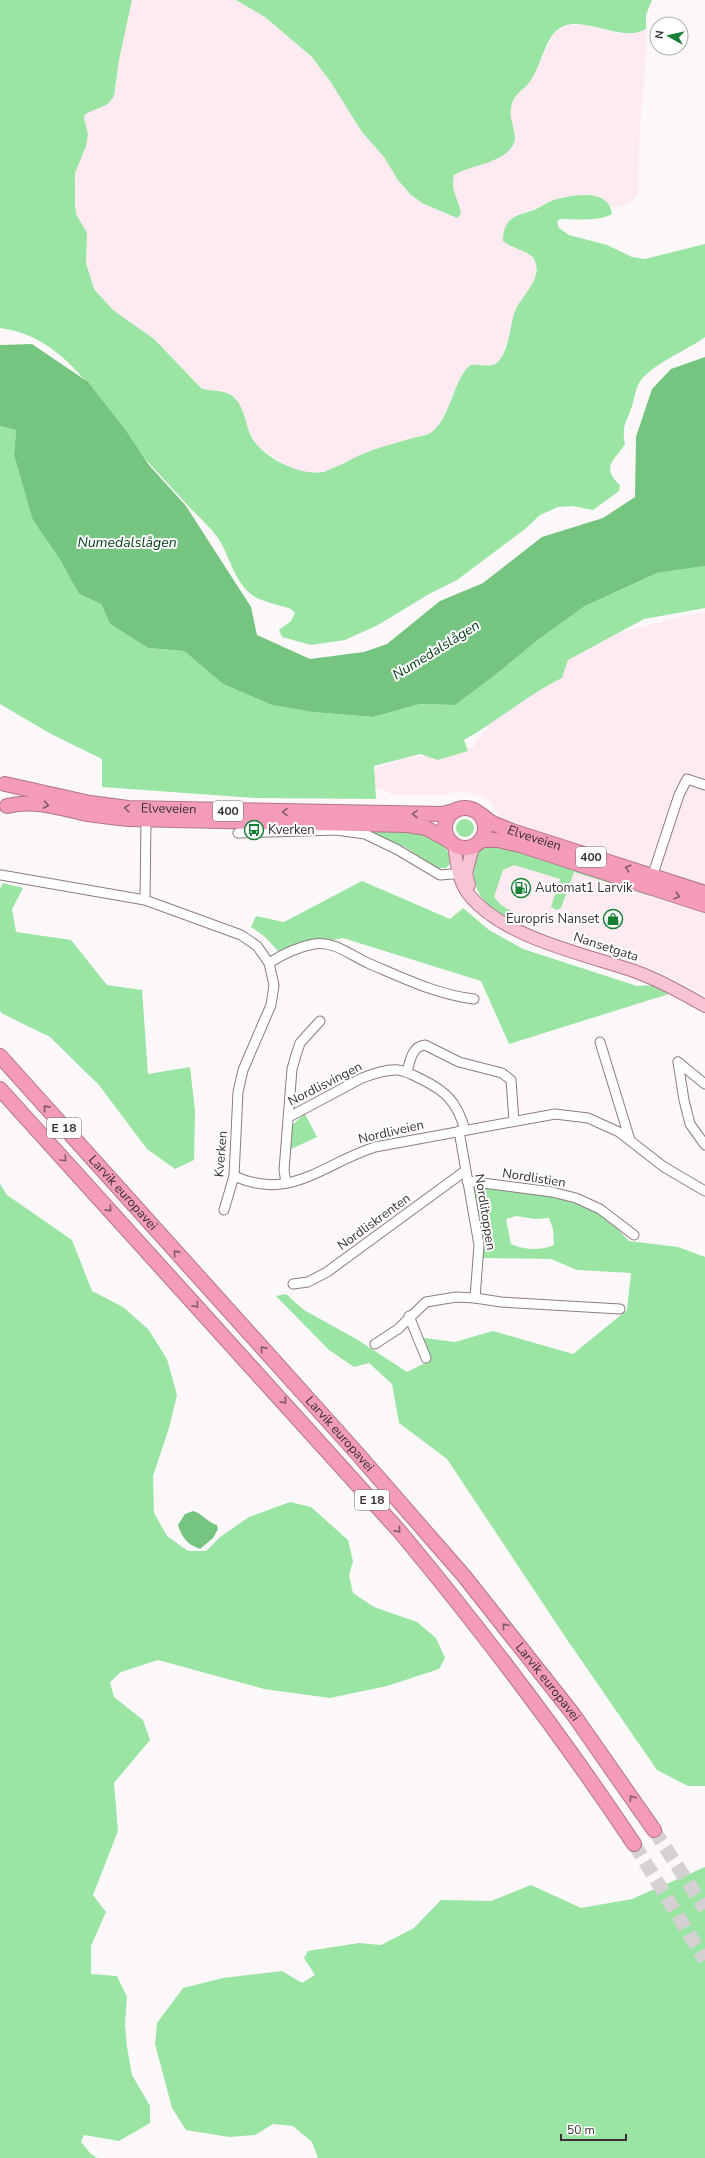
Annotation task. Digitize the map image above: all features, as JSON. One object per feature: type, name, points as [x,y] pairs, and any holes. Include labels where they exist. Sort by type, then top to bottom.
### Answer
[{"type":"highway","name":"Elveveien","points":[[3,781],[90,803],[128,808],[406,814],[442,814],[454,812]]},
{"type":"highway","name":"400","points":[[3,781],[9,795],[4,811]]},
{"type":"highway","name":"Elveveien","points":[[4,811],[19,803],[36,803],[105,817],[146,820],[408,825],[426,828],[452,843]]},
{"type":"highway","name":"400","points":[[454,812],[464,808],[471,808],[480,814]]},
{"type":"highway","points":[[452,843],[445,830],[446,823],[454,812]]},
{"type":"highway","name":"Elveveien","points":[[480,814],[492,823],[651,882],[705,905]]},
{"type":"highway","points":[[477,844],[486,827],[480,814]]},
{"type":"highway","name":"Elveveien","points":[[477,844],[498,840],[651,882],[705,893]]},
{"type":"highway","name":"400","points":[[452,843],[466,848],[477,844]]},
{"type":"highway","name":"Larvik europavei","points":[[0,1056],[459,1570],[574,1714],[654,1830]]},
{"type":"highway","name":"Larvik europavei","points":[[0,1089],[401,1532],[527,1691],[634,1844]]},
{"type":"main road","name":"Nansetgata","points":[[452,843],[462,873],[478,904],[506,924],[534,938],[636,972],[671,987],[705,1006]]},
{"type":"main road","points":[[462,873],[477,844]]},
{"type":"street","points":[[651,882],[679,795],[687,779],[705,784]]},
{"type":"street","points":[[145,900],[146,820]]},
{"type":"street","points":[[238,833],[352,832],[365,834],[398,850],[440,875],[462,873]]},
{"type":"street","name":"Kverken","points":[[2,875],[145,900],[240,935],[257,946],[269,963],[274,985],[271,1006],[242,1070],[238,1092],[234,1176],[224,1210]]},
{"type":"street","points":[[269,963],[290,950],[315,944],[340,947],[368,964],[404,978],[453,997],[474,999]]},
{"type":"street","name":"Nordlisvingen","points":[[286,1183],[284,1170],[292,1069],[300,1043],[320,1021]]},
{"type":"street","points":[[600,1042],[630,1140]]},
{"type":"street","points":[[407,1072],[415,1049],[420,1045],[425,1045],[459,1062],[502,1073],[511,1080],[514,1120]]},
{"type":"street","points":[[705,1084],[678,1062],[684,1100],[690,1124],[705,1146]]},
{"type":"street","name":"Nordlisvingen","points":[[289,1117],[373,1074],[397,1070],[407,1072],[435,1086],[452,1100],[462,1130]]},
{"type":"street","name":"Nordliveien","points":[[234,1176],[256,1184],[286,1183],[312,1176],[347,1158],[375,1147],[514,1120],[554,1114],[588,1118],[619,1132],[664,1167],[705,1191]]},
{"type":"street","name":"Nordlitoppen","points":[[462,1130],[465,1171],[479,1245],[476,1298]]},
{"type":"street","name":"Nordliskrenten","points":[[293,1284],[308,1282],[327,1272],[465,1171]]},
{"type":"street","name":"Nordlistien","points":[[467,1182],[552,1192],[576,1198],[600,1209],[634,1235]]},
{"type":"street","points":[[375,1344],[398,1329],[409,1316],[426,1302],[450,1298],[476,1298],[501,1302],[620,1309]]},
{"type":"street","points":[[409,1316],[426,1358]]},
{"type":"shaded area","points":[[0,0],[132,0],[119,60],[114,96],[108,104],[85,114],[84,118],[88,134],[86,146],[75,173],[76,214],[87,233],[86,263],[94,289],[113,310],[154,339],[201,388],[224,392],[231,395],[239,403],[251,436],[256,444],[272,458],[293,468],[315,473],[324,472],[366,452],[430,433],[441,422],[459,380],[470,365],[488,366],[497,363],[501,359],[506,347],[516,309],[532,285],[537,270],[532,256],[510,246],[503,241],[506,226],[509,221],[515,217],[554,200],[579,195],[597,196],[609,205],[612,214],[606,217],[593,219],[560,219],[557,222],[559,228],[569,235],[607,245],[632,257],[645,259],[705,244],[705,337],[650,371],[638,385],[624,428],[625,444],[614,459],[610,468],[614,479],[620,485],[619,491],[593,510],[572,506],[558,507],[540,515],[525,529],[457,580],[429,594],[378,625],[345,640],[311,645],[282,637],[279,630],[291,621],[295,613],[291,609],[256,597],[246,589],[236,575],[222,545],[215,534],[148,462],[85,380],[67,361],[47,346],[25,334],[0,328]]},
{"type":"shaded area","points":[[132,0],[236,0],[265,17],[312,57],[330,81],[362,132],[384,157],[398,180],[410,194],[422,203],[457,218],[461,214],[460,204],[452,191],[454,175],[466,168],[484,164],[515,133],[510,121],[511,108],[516,94],[529,83],[555,32],[568,25],[587,25],[616,33],[635,33],[646,29],[646,54],[640,127],[638,195],[626,205],[615,208],[602,199],[587,194],[545,204],[517,215],[510,247],[524,251],[533,257],[537,269],[533,283],[514,315],[510,336],[506,342],[502,357],[496,364],[489,366],[470,365],[466,369],[453,392],[449,406],[436,429],[428,435],[379,449],[324,472],[316,474],[301,472],[288,467],[258,446],[251,436],[243,412],[231,395],[223,392],[210,392],[201,388],[154,339],[113,310],[94,288],[89,277],[81,221],[76,214],[75,173],[86,146],[85,114],[108,104],[116,85],[119,60]]},
{"type":"shaded area","points":[[236,0],[652,0],[646,15],[646,29],[635,33],[624,33],[575,24],[564,26],[555,32],[548,43],[532,79],[512,103],[511,118],[515,139],[511,148],[499,158],[454,175],[453,186],[461,214],[457,218],[422,203],[410,194],[398,180],[384,157],[362,132],[330,81],[312,57],[265,17]]},
{"type":"shaded area","points":[[0,426],[16,430],[14,455],[21,478],[79,594],[101,604],[110,624],[148,648],[184,651],[223,684],[272,705],[312,712],[373,717],[420,704],[455,705],[494,676],[539,639],[585,606],[657,573],[705,566],[705,608],[644,619],[568,660],[562,678],[537,692],[489,725],[464,740],[468,751],[438,760],[420,754],[374,766],[376,799],[255,798],[102,787],[102,759],[51,734],[0,704]]},
{"type":"shaded area","points":[[705,613],[705,995],[660,972],[546,934],[488,903],[497,848],[499,818],[492,804],[485,798],[470,793],[457,792],[441,795],[395,795],[376,788],[373,776],[376,768],[407,758],[459,752],[472,747],[490,724],[569,657],[611,635],[684,616]]},
{"type":"shaded area","points":[[465,819],[471,822],[474,828],[471,834],[465,837],[459,834],[456,828],[459,822]]},
{"type":"shaded area","points":[[368,830],[405,831],[430,837],[440,843],[448,851],[451,863],[446,868],[437,868],[405,847],[368,832]]},
{"type":"shaded area","points":[[500,845],[654,895],[650,896],[574,872],[561,908],[557,910],[551,907],[556,891],[560,892],[562,886],[559,884],[560,879],[514,865],[503,870],[494,897],[501,905],[525,919],[525,924],[522,925],[489,906],[477,889],[473,872],[475,856],[479,850],[485,846]]},
{"type":"shaded area","points":[[362,881],[450,919],[463,908],[489,930],[523,949],[637,986],[656,985],[672,993],[509,1044],[481,981],[343,938],[278,951],[264,936],[251,927],[256,916],[284,922]]},
{"type":"shaded area","points":[[3,883],[23,888],[12,909],[16,932],[71,940],[107,985],[142,990],[148,1074],[190,1067],[195,1111],[194,1160],[175,1169],[147,1149],[99,1085],[50,1037],[3,1014],[0,1011],[0,889]]},
{"type":"shaded area","points":[[305,1114],[317,1137],[289,1150],[291,1126]]},
{"type":"shaded area","points":[[0,1184],[7,1195],[72,1240],[92,1291],[123,1307],[148,1329],[167,1359],[177,1395],[169,1428],[153,1476],[154,1513],[167,1536],[188,1551],[206,1551],[220,1537],[249,1517],[290,1502],[311,1507],[348,1540],[353,1561],[349,1575],[353,1593],[374,1607],[417,1622],[436,1638],[445,1658],[439,1669],[387,1686],[330,1698],[264,1689],[158,1660],[121,1672],[110,1682],[114,1697],[143,1720],[150,1740],[114,1783],[118,1831],[93,1895],[106,1912],[91,1946],[91,1974],[117,1976],[127,1997],[125,2024],[132,2075],[150,2106],[150,2123],[119,2141],[84,2135],[81,2142],[91,2154],[97,2158],[0,2158]]},
{"type":"shaded area","points":[[471,1184],[569,1197],[601,1212],[629,1241],[678,1247],[705,1257],[705,1786],[688,1786],[657,1770],[568,1641],[447,1459],[399,1423],[392,1384],[369,1363],[354,1367],[329,1350],[276,1296],[286,1294],[304,1310],[358,1340],[407,1372],[429,1361],[424,1338],[455,1342],[493,1331],[573,1354],[627,1310],[631,1273],[577,1270],[551,1259],[483,1258]],"holes":[[[516,1216],[535,1219],[549,1218],[553,1229],[554,1245],[532,1249],[522,1248],[511,1244],[506,1219]]]},
{"type":"shaded area","points":[[705,1867],[705,2158],[318,2158],[312,2142],[293,2126],[273,2124],[255,2135],[229,2137],[186,2130],[172,2108],[155,2044],[157,2023],[183,1988],[223,1978],[282,1971],[302,1983],[315,1975],[304,1958],[308,1951],[359,1943],[381,1945],[414,1928],[441,1900],[491,1901],[531,1885],[581,1908],[632,1899]]},
{"type":"water","name":"Numedalslågen","points":[[32,344],[88,382],[126,431],[149,465],[186,506],[251,607],[257,635],[310,659],[364,652],[387,644],[440,601],[483,583],[542,537],[603,518],[635,497],[636,437],[652,389],[671,369],[705,357],[705,566],[657,573],[585,606],[539,639],[494,676],[455,705],[420,704],[373,717],[312,712],[272,705],[223,684],[184,651],[148,648],[110,624],[101,604],[79,594],[60,559],[33,520],[14,455],[16,430],[0,426],[0,345]]},
{"type":"water","points":[[193,1511],[217,1525],[218,1529],[213,1538],[200,1549],[186,1540],[181,1534],[178,1525],[185,1514]]},
{"type":"tunnel","points":[[654,1830],[705,1909]]},
{"type":"tunnel","points":[[634,1844],[705,1960]]},
{"type":"place","name":"Kverken","points":[[254,830]]},
{"type":"place","name":"Automat1 Larvik","points":[[521,888]]},
{"type":"place","name":"Europris Nanset","points":[[613,919]]}]
